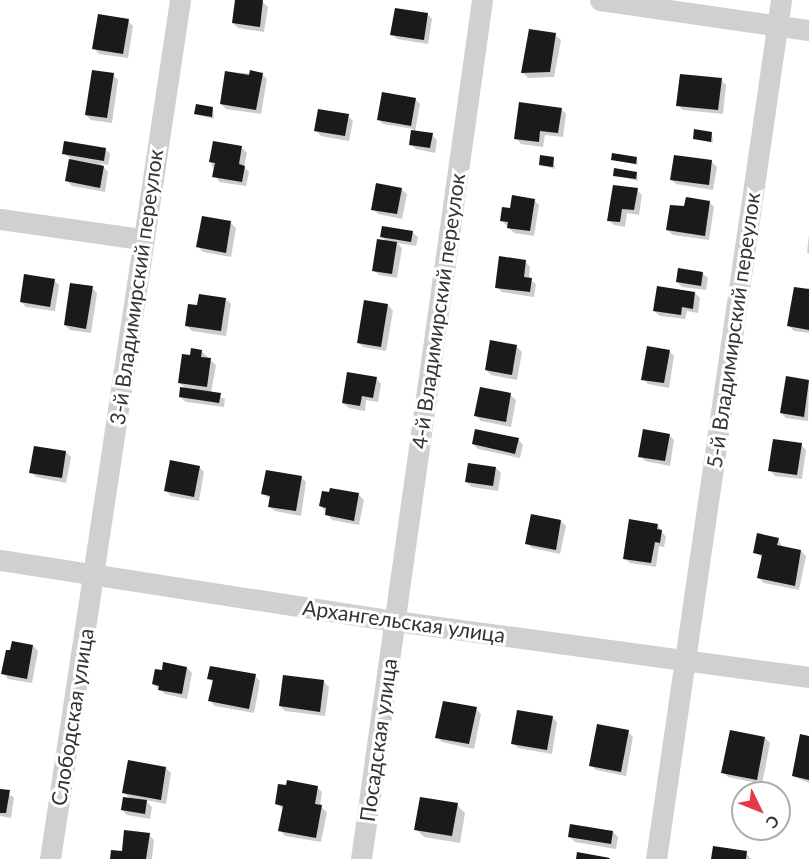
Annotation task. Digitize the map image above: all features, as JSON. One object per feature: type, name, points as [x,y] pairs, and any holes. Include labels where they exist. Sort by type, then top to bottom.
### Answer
[{"type":"street","name":"3-й Владимирский переулок","points":[[95,574],[141,239],[180,0]]},
{"type":"street","name":"4-й Владимирский переулок","points":[[395,621],[482,0]]},
{"type":"street","points":[[600,0],[809,30]]},
{"type":"street","name":"5-й Владимирский переулок","points":[[656,859],[781,0]]},
{"type":"street","points":[[0,219],[141,239]]},
{"type":"street","name":"Архангельская улица","points":[[0,560],[395,621],[809,677]]},
{"type":"street","name":"Слободская улица","points":[[50,859],[95,574]]},
{"type":"street","name":"Посадская улица","points":[[361,859],[395,621]]},
{"type":"building","points":[[235,0],[263,0],[260,27],[232,23]]},
{"type":"building","points":[[395,8],[428,13],[424,40],[390,35]]},
{"type":"building","points":[[98,14],[129,19],[123,54],[92,49]]},
{"type":"building","points":[[529,29],[556,33],[550,72],[521,73]]},
{"type":"building","points":[[92,70],[114,73],[107,118],[85,115]]},
{"type":"building","points":[[250,70],[263,73],[256,110],[220,104],[225,71],[249,75]]},
{"type":"building","points":[[680,74],[722,78],[718,110],[676,106]]},
{"type":"building","points":[[382,92],[416,98],[411,126],[377,120]]},
{"type":"building","points":[[519,102],[562,108],[558,133],[540,131],[539,142],[514,139]]},
{"type":"building","points":[[196,104],[213,107],[212,117],[194,114]]},
{"type":"building","points":[[318,109],[349,114],[345,136],[314,131]]},
{"type":"building","points":[[694,129],[712,132],[711,142],[693,139]]},
{"type":"building","points":[[411,130],[433,133],[430,148],[409,145]]},
{"type":"building","points":[[64,141],[106,148],[104,161],[62,154]]},
{"type":"building","points":[[213,141],[242,146],[239,164],[245,166],[242,182],[212,177],[215,163],[209,162]]},
{"type":"building","points":[[612,153],[637,157],[636,164],[611,160]]},
{"type":"building","points":[[540,155],[554,157],[553,167],[539,165]]},
{"type":"building","points":[[674,155],[712,160],[709,185],[670,180]]},
{"type":"building","points":[[69,159],[104,166],[100,188],[65,181]]},
{"type":"building","points":[[614,168],[637,172],[636,179],[613,176]]},
{"type":"building","points":[[376,183],[402,188],[397,214],[371,210]]},
{"type":"building","points":[[613,185],[638,188],[634,210],[622,209],[620,222],[607,221]]},
{"type":"building","points":[[512,195],[535,199],[530,231],[507,228],[508,222],[500,221],[502,207],[510,208]]},
{"type":"building","points":[[686,197],[710,201],[705,236],[666,230],[670,205],[684,206]]},
{"type":"building","points":[[202,216],[231,221],[226,253],[196,247]]},
{"type":"building","points":[[382,226],[413,231],[411,242],[380,237]]},
{"type":"building","points":[[377,239],[397,242],[392,274],[372,271]]},
{"type":"building","points":[[499,256],[526,260],[524,277],[532,278],[530,292],[495,288]]},
{"type":"building","points":[[678,268],[703,272],[701,286],[676,282]]},
{"type":"building","points":[[24,274],[55,279],[50,307],[20,302]]},
{"type":"building","points":[[70,283],[93,286],[86,329],[64,325]]},
{"type":"building","points":[[657,286],[695,292],[693,309],[682,307],[681,315],[653,311]]},
{"type":"building","points":[[794,287],[809,289],[809,330],[787,326]]},
{"type":"building","points":[[199,294],[226,298],[221,331],[185,326],[188,304],[197,305]]},
{"type":"building","points":[[364,300],[388,304],[381,347],[357,343]]},
{"type":"building","points":[[490,340],[517,345],[512,375],[485,370]]},
{"type":"building","points":[[647,346],[670,350],[664,383],[641,380]]},
{"type":"building","points":[[191,348],[202,350],[201,357],[211,358],[207,387],[178,383],[182,354],[190,355]]},
{"type":"building","points":[[347,372],[377,377],[373,398],[362,396],[360,406],[342,403]]},
{"type":"building","points":[[786,376],[809,380],[804,417],[780,413]]},
{"type":"building","points":[[180,387],[221,393],[219,403],[179,397]]},
{"type":"building","points":[[480,387],[511,393],[506,422],[474,416]]},
{"type":"building","points":[[475,429],[519,438],[515,454],[472,444]]},
{"type":"building","points":[[643,429],[670,434],[665,461],[638,457]]},
{"type":"building","points":[[773,439],[802,443],[797,475],[768,471]]},
{"type":"building","points":[[34,446],[66,451],[62,478],[29,473]]},
{"type":"building","points":[[170,460],[200,466],[194,497],[164,491]]},
{"type":"building","points":[[468,463],[496,467],[493,486],[465,482]]},
{"type":"building","points":[[266,470],[302,476],[296,511],[268,507],[270,496],[261,494]]},
{"type":"building","points":[[330,488],[359,493],[354,521],[325,515],[326,508],[319,506],[322,491],[329,492]]},
{"type":"building","points":[[531,514],[561,520],[556,550],[525,544]]},
{"type":"building","points":[[629,519],[658,524],[657,529],[662,530],[660,543],[655,542],[651,563],[623,559]]},
{"type":"building","points":[[757,533],[779,538],[777,545],[801,550],[795,586],[757,578],[762,555],[753,553]]},
{"type":"building","points":[[12,641],[33,645],[27,679],[1,674],[6,650],[10,650]]},
{"type":"building","points":[[163,662],[187,667],[182,694],[158,690],[159,686],[152,684],[155,669],[162,670]]},
{"type":"building","points":[[210,666],[256,674],[249,709],[208,701],[213,680],[207,679]]},
{"type":"building","points":[[283,675],[324,680],[320,712],[279,706]]},
{"type":"building","points":[[443,701],[477,707],[469,744],[435,738]]},
{"type":"building","points":[[517,710],[553,716],[547,750],[511,744]]},
{"type":"building","points":[[597,724],[629,730],[621,772],[589,766]]},
{"type":"building","points":[[730,730],[765,737],[757,780],[721,773]]},
{"type":"building","points":[[800,734],[809,736],[809,780],[792,776]]},
{"type":"building","points":[[128,760],[166,767],[161,800],[122,793]]},
{"type":"building","points":[[287,780],[318,786],[315,804],[322,805],[316,838],[278,831],[283,806],[275,804],[278,784],[286,785]]},
{"type":"building","points":[[0,789],[10,790],[6,813],[0,813]]},
{"type":"building","points":[[123,797],[147,800],[145,814],[121,810]]},
{"type":"building","points":[[420,797],[458,803],[452,836],[414,830]]},
{"type":"building","points":[[570,824],[613,831],[611,844],[568,837]]},
{"type":"building","points":[[124,830],[150,833],[146,859],[110,859],[111,850],[122,851]]},
{"type":"building","points":[[713,846],[747,851],[746,859],[711,859]]},
{"type":"building","points":[[577,852],[610,858],[576,859]]}]
